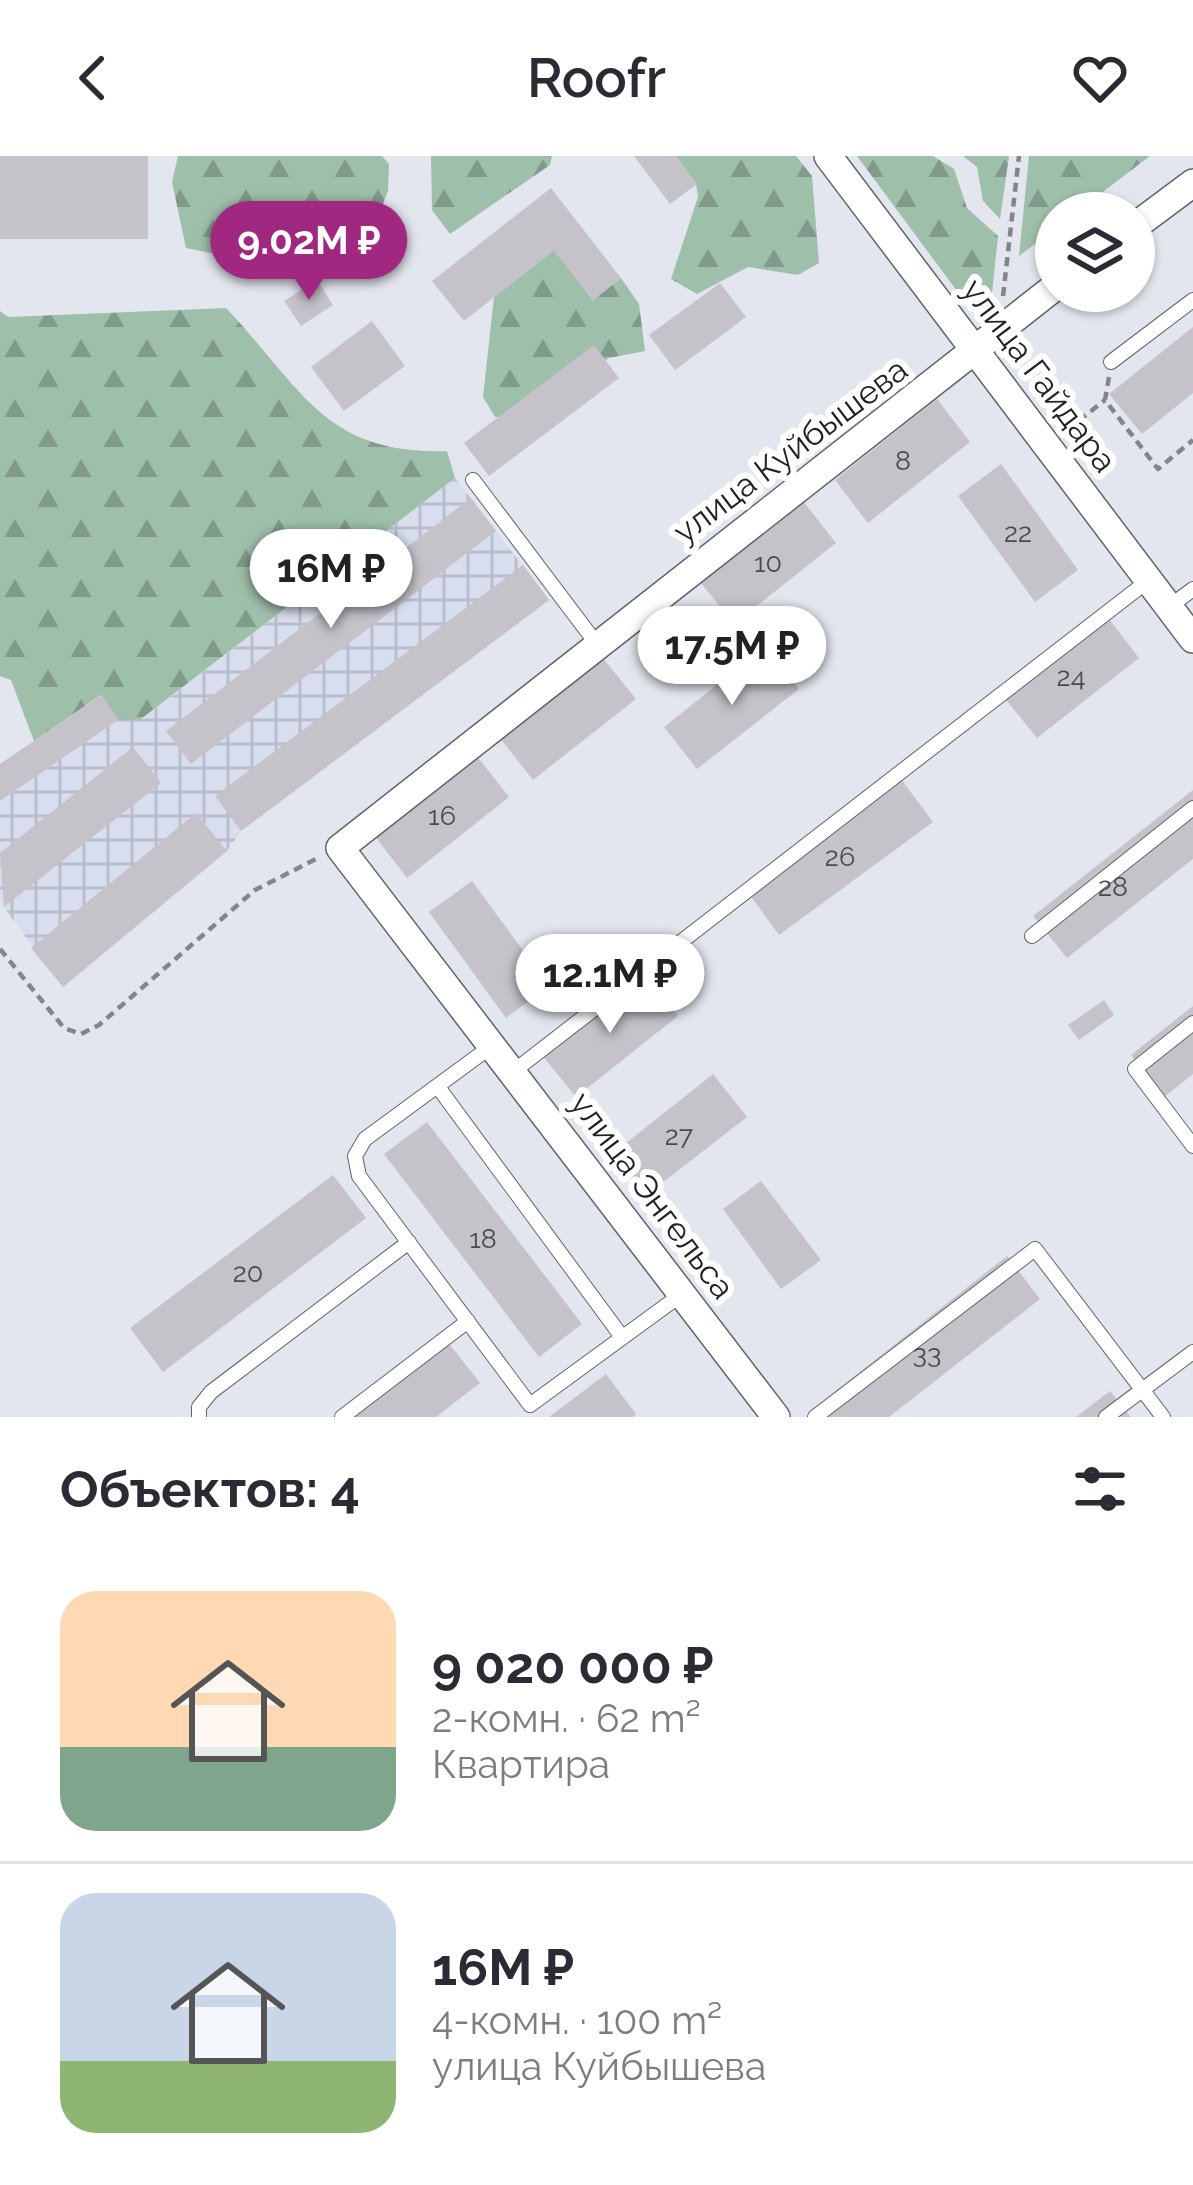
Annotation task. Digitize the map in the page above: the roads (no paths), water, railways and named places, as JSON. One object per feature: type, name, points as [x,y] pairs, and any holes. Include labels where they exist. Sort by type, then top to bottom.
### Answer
[{"type":"street","name":"улица Гайдара","points":[[828,156],[985,342],[1193,639]]},
{"type":"street","points":[[1155,211],[1193,183]]},
{"type":"street","name":"улица Куйбышева","points":[[340,848],[1035,303]]},
{"type":"street","name":"улица Энгельса","points":[[340,848],[776,1417]]},
{"type":"lane","points":[[1111,362],[1193,300]]},
{"type":"lane","points":[[473,480],[596,643]]},
{"type":"lane","points":[[514,1071],[1149,580]]},
{"type":"lane","points":[[1169,607],[1193,589]]},
{"type":"lane","points":[[1031,936],[1193,808]]},
{"type":"lane","points":[[1193,1023],[1135,1069],[1193,1146]]},
{"type":"lane","points":[[494,1045],[365,1139],[355,1156],[359,1176],[530,1405],[683,1293]]},
{"type":"lane","points":[[438,1087],[622,1337]]},
{"type":"lane","points":[[199,1417],[199,1407],[211,1393],[409,1242]]},
{"type":"lane","points":[[815,1417],[1035,1249],[1163,1417]]},
{"type":"lane","points":[[342,1417],[468,1321]]},
{"type":"lane","points":[[1106,1417],[1193,1352]]}]
